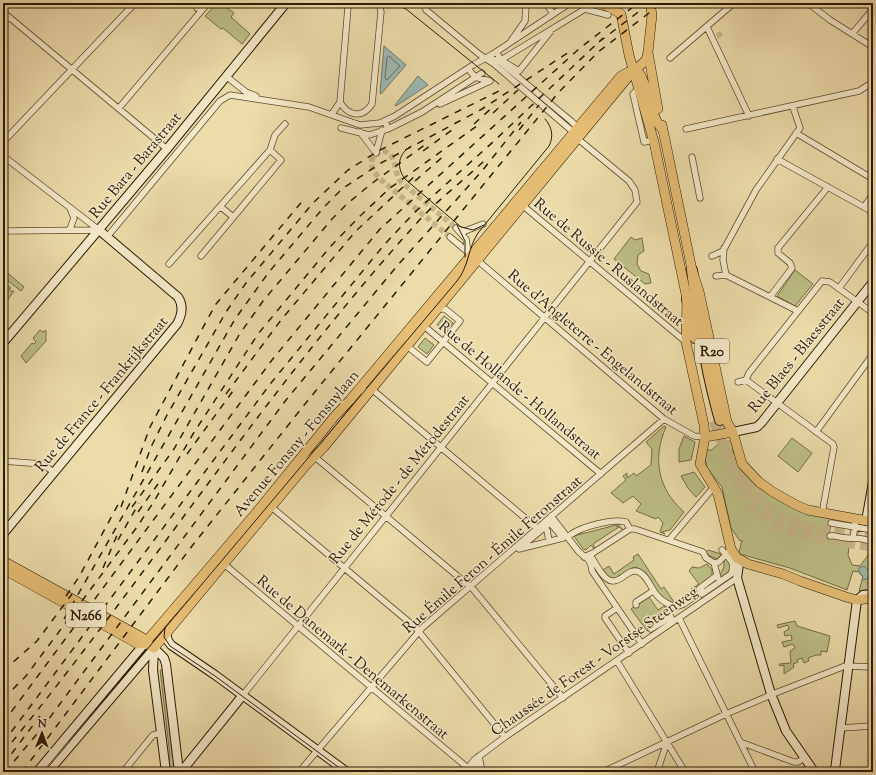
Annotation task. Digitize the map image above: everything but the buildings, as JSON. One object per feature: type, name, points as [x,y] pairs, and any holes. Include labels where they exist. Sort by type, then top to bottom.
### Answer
[{"type":"highway","name":"R20","points":[[687,298],[717,421],[712,386],[700,327],[692,270]]},
{"type":"main road","name":"Rue Bara - Barastraat","points":[[3,343],[227,77],[286,3]]},
{"type":"main road","name":"R20","points":[[602,3],[621,14],[625,38],[653,140],[687,298]]},
{"type":"main road","name":"R20","points":[[650,3],[652,15],[648,52],[692,270],[699,291],[728,422],[732,432]]},
{"type":"main road","points":[[576,133],[646,60],[648,52]]},
{"type":"main road","points":[[576,133],[621,76],[628,72],[634,73]]},
{"type":"main road","name":"R20","points":[[634,73],[640,74],[644,82],[656,123],[663,130]]},
{"type":"main road","name":"Avenue Fonsny - Fonsnylaan","points":[[37,772],[256,513],[334,417],[520,203],[576,133]]},
{"type":"main road","name":"Rue de France - Frankrijkstraat","points":[[3,534],[177,324],[181,316],[182,306],[179,298],[99,230]]},
{"type":"main road","name":"Avenue Fonsny - Fonsnylaan","points":[[48,772],[424,326],[472,257]]},
{"type":"main road","name":"Rue Blaes - Blaesstraat","points":[[732,432],[757,427],[777,404],[873,282]]},
{"type":"main road","points":[[687,298],[686,342],[704,426],[700,464],[713,488],[718,494],[729,555],[739,564],[746,603],[772,694],[786,731],[814,771]]},
{"type":"main road","points":[[704,437],[732,432],[742,464],[759,482],[796,505],[822,514],[868,523],[873,482]]},
{"type":"main road","points":[[729,555],[748,564],[783,574],[800,582],[857,600],[873,598]]},
{"type":"main road","name":"N266","points":[[3,561],[143,638],[145,643],[138,644],[3,569]]},
{"type":"main road","points":[[741,581],[748,564]]},
{"type":"main road","points":[[835,771],[850,666],[857,600],[863,595],[873,594]]},
{"type":"main road","points":[[166,633],[168,641],[171,645],[243,695],[347,772]]},
{"type":"main road","points":[[145,643],[154,648],[164,658],[166,664],[180,772]]},
{"type":"main road","points":[[154,648],[152,662],[166,772]]},
{"type":"main road","name":"Rue de Mérode - de Mérodestraat","points":[[180,772],[243,695]]},
{"type":"street","points":[[3,142],[135,3]]},
{"type":"street","points":[[119,108],[208,3]]},
{"type":"street","points":[[332,114],[340,102],[348,7],[350,3]]},
{"type":"street","points":[[340,102],[346,110],[355,114],[364,113],[372,104],[381,12],[379,3]]},
{"type":"street","points":[[426,3],[426,10],[486,58],[557,119],[576,133]]},
{"type":"street","points":[[511,42],[525,22],[526,6],[523,3]]},
{"type":"street","points":[[546,3],[553,14]]},
{"type":"street","points":[[107,237],[220,101],[230,95],[300,105],[332,114],[344,121],[360,125],[385,122],[570,3]]},
{"type":"street","points":[[581,3],[585,9],[608,15]]},
{"type":"street","points":[[670,58],[734,3]]},
{"type":"street","points":[[808,3],[830,20],[873,47]]},
{"type":"street","points":[[501,60],[585,9]]},
{"type":"street","points":[[852,34],[873,9]]},
{"type":"street","points":[[3,12],[167,149]]},
{"type":"street","points":[[3,23],[8,17]]},
{"type":"street","points":[[707,27],[714,37],[749,116]]},
{"type":"street","points":[[497,53],[501,60],[519,71],[552,28]]},
{"type":"street","points":[[486,58],[493,58],[499,61],[562,114],[576,133]]},
{"type":"street","points":[[341,128],[369,135],[490,81],[475,77],[470,71]]},
{"type":"street","points":[[422,112],[482,73]]},
{"type":"street","points":[[227,77],[246,92],[262,99]]},
{"type":"street","points":[[686,129],[793,107],[859,91],[873,82]]},
{"type":"street","points":[[726,275],[723,260],[724,248],[756,190],[800,128],[793,107]]},
{"type":"street","points":[[557,119],[562,114]]},
{"type":"street","points":[[169,264],[270,150],[275,136],[285,124]]},
{"type":"street","points":[[355,131],[376,153],[384,128]]},
{"type":"street","name":"Rue de Mérode - de Mérodestraat","points":[[243,695],[441,447],[494,384],[544,318],[637,202],[635,190],[629,181],[576,133]]},
{"type":"street","points":[[796,133],[873,179]]},
{"type":"street","points":[[202,255],[233,217],[277,168],[281,160],[270,150]]},
{"type":"street","points":[[3,156],[99,230]]},
{"type":"street","points":[[692,157],[700,198]]},
{"type":"street","points":[[777,159],[828,187],[868,206],[873,212]]},
{"type":"street","points":[[770,298],[792,268],[790,263],[778,253],[778,248],[828,187]]},
{"type":"street","points":[[664,194],[675,191]]},
{"type":"street","points":[[868,206],[873,194]]},
{"type":"street","name":"Rue de Russie - Ruslandstraat","points":[[520,203],[686,342]]},
{"type":"street","points":[[221,207],[233,217]]},
{"type":"street","points":[[70,208],[74,218],[70,229]]},
{"type":"street","points":[[472,257],[466,238],[456,228],[464,231],[483,224]]},
{"type":"street","points":[[3,231],[70,229],[99,230]]},
{"type":"street","points":[[463,235],[472,240]]},
{"type":"street","name":"Rue d'Angleterre - Engelandstraat","points":[[450,237],[664,419],[694,436],[704,437]]},
{"type":"street","points":[[839,288],[873,242]]},
{"type":"street","points":[[712,256],[724,248]]},
{"type":"street","points":[[716,276],[726,275],[798,311]]},
{"type":"street","points":[[746,380],[749,373],[822,281],[825,280],[839,288],[872,311]]},
{"type":"street","points":[[407,346],[427,362],[460,321],[445,309],[441,309]]},
{"type":"street","name":"Rue de Hollande - Hollandstraat","points":[[424,326],[601,474]]},
{"type":"street","points":[[816,432],[873,354]]},
{"type":"street","points":[[746,380],[834,447],[822,514]]},
{"type":"street","points":[[738,382],[746,380]]},
{"type":"street","points":[[357,391],[371,390],[376,392],[441,447],[542,528],[549,541]]},
{"type":"street","name":"Rue Émile Feron - Émile Feronstraat","points":[[299,772],[418,631],[469,586],[542,528],[551,516],[664,419]]},
{"type":"street","points":[[315,457],[469,586],[563,698]]},
{"type":"street","points":[[3,461],[42,464],[54,472]]},
{"type":"street","points":[[669,540],[713,488]]},
{"type":"street","points":[[256,513],[271,508],[418,631],[505,737]]},
{"type":"street","points":[[551,516],[584,557],[591,563],[592,571],[642,644]]},
{"type":"street","points":[[570,535],[577,530],[619,520],[626,522],[630,529]]},
{"type":"street","points":[[550,523],[564,538],[520,549],[542,528],[550,523]]},
{"type":"street","points":[[873,530],[832,523],[830,535],[848,538],[853,537],[869,540],[873,543]]},
{"type":"street","points":[[868,523],[873,530]]},
{"type":"street","points":[[853,537],[855,526]]},
{"type":"street","points":[[584,557],[593,553],[630,529],[635,529],[703,552],[706,558],[714,563],[719,562],[729,555],[731,574],[723,581],[702,594],[701,592],[676,607],[662,602],[652,591],[642,574],[638,571],[630,571],[615,581],[608,580],[593,560],[600,559]]},
{"type":"street","points":[[714,563],[716,576],[723,581]]},
{"type":"street","name":"Rue de Danemark - Denemarkenstraat","points":[[224,564],[371,687],[468,771]]},
{"type":"street","points":[[701,592],[698,590],[716,576]]},
{"type":"street","name":"Chaussée de Forest - Vorstse Steenweg","points":[[468,771],[479,756],[642,644],[676,617],[741,581]]},
{"type":"street","points":[[636,605],[652,591]]},
{"type":"street","points":[[676,607],[676,617],[755,772]]},
{"type":"street","points":[[676,607],[676,617]]},
{"type":"street","points":[[617,608],[605,616],[605,618],[629,653]]},
{"type":"street","points":[[652,629],[676,617]]},
{"type":"street","points":[[617,661],[685,772]]},
{"type":"street","points":[[603,772],[772,694],[845,666],[873,667]]},
{"type":"street","points":[[840,728],[873,726]]},
{"type":"street","points":[[124,772],[152,735],[161,733]]},
{"type":"street","points":[[657,772],[667,742]]},
{"type":"street","points":[[740,742],[794,762],[798,762],[804,758]]},
{"type":"street","points":[[479,756],[482,772]]},
{"type":"street","points":[[468,771],[477,763]]},
{"type":"green space","points":[[217,3],[227,3],[229,5],[227,8],[234,13],[231,17],[250,34],[242,44],[223,28],[221,29],[205,16]]},
{"type":"green space","points":[[631,237],[635,240],[642,238],[644,251],[638,255],[637,264],[641,271],[649,274],[651,283],[645,284],[614,259]]},
{"type":"green space","points":[[3,269],[24,287],[21,291],[3,277]]},
{"type":"green space","points":[[795,270],[813,284],[795,306],[777,296]]},
{"type":"green space","points":[[3,281],[11,288],[9,289],[10,291],[14,291],[3,306]]},
{"type":"green space","points":[[444,316],[453,323],[445,332],[437,325]]},
{"type":"green space","points":[[40,330],[43,332],[46,330],[46,341],[26,363],[21,356],[32,343],[34,344],[36,342],[33,338]]},
{"type":"green space","points":[[425,338],[434,345],[427,354],[418,347]]},
{"type":"green space","points":[[664,426],[666,427],[659,451],[660,473],[668,494],[684,512],[670,530],[662,532],[665,534],[660,532],[663,523],[658,517],[656,519],[636,511],[641,504],[633,496],[623,503],[611,493],[626,480],[623,476],[627,473],[627,478],[634,473],[636,476],[651,465],[652,449],[646,442]]},
{"type":"green space","points":[[684,436],[695,442],[691,460],[679,462],[679,449]]},
{"type":"green space","points":[[792,438],[812,453],[798,472],[778,456]]},
{"type":"green space","points":[[730,442],[736,461],[749,477],[832,519],[829,534],[850,540],[848,555],[852,565],[860,566],[868,555],[870,545],[873,545],[873,589],[859,591],[863,577],[859,572],[853,571],[847,590],[790,568],[740,554],[739,552],[742,540],[740,541],[731,528],[722,487],[707,468],[705,458],[707,450],[712,450],[718,444]]},
{"type":"green space","points":[[694,472],[705,487],[696,497],[688,488],[681,476]]},
{"type":"green space","points":[[618,524],[623,530],[619,527],[593,544],[594,549],[591,545],[586,550],[583,549],[574,536],[616,525],[617,527]]},
{"type":"green space","points":[[708,550],[721,555],[717,559],[710,556],[706,552]]},
{"type":"green space","points":[[638,554],[661,589],[664,587],[676,605],[661,598],[637,567],[632,568],[615,580],[605,575],[603,570],[609,566],[614,574],[634,560],[633,557]]},
{"type":"green space","points":[[724,558],[730,559],[732,570],[723,578],[720,575],[724,567]]},
{"type":"green space","points":[[707,564],[712,570],[712,576],[704,581],[694,593],[691,589],[699,584],[689,571],[692,567],[699,568]]},
{"type":"green space","points":[[649,597],[658,610],[664,606],[668,612],[663,616],[665,619],[647,631],[631,609]]},
{"type":"green space","points":[[795,621],[797,626],[830,636],[827,652],[821,651],[821,655],[808,658],[809,661],[804,663],[802,658],[797,660],[798,662],[793,664],[794,667],[784,674],[784,665],[780,666],[779,664],[791,663],[790,651],[795,648],[793,644],[784,647],[782,642],[792,640],[791,635],[785,636],[784,632],[789,629],[788,625],[778,628],[777,625]]},
{"type":"green space","points":[[160,670],[164,670],[175,766],[170,772],[168,769],[170,756]]},
{"type":"water","points":[[384,46],[406,65],[381,94],[380,93]]},
{"type":"water","points":[[418,76],[428,85],[396,106],[395,105]]},
{"type":"water","points":[[864,566],[873,574],[871,578],[862,580],[863,577],[859,572],[859,568]]},
{"type":"tunnel","points":[[717,36],[724,32]]},
{"type":"tunnel","points":[[450,237],[380,179],[374,171],[372,165],[374,155],[383,151],[388,153],[393,159],[401,182],[456,228]]},
{"type":"tunnel","points":[[714,421],[726,454],[741,486],[750,501],[762,514],[776,524],[802,535],[873,547]]},
{"type":"tunnel","points":[[723,426],[741,468],[750,484],[766,505],[778,514],[808,527],[873,538]]},
{"type":"tram line","points":[[366,3],[387,3]]},
{"type":"tram line","points":[[382,3],[395,4],[406,9],[499,84]]},
{"type":"tram line","points":[[44,772],[457,281],[464,269],[472,245],[478,233],[549,146],[552,132],[545,119]]},
{"type":"tram line","points":[[411,146],[403,153],[400,161],[400,170],[405,179],[461,227],[473,230],[484,225]]},
{"type":"tram line","points":[[457,225],[465,241],[465,257]]},
{"type":"tram line","points":[[165,628],[164,637],[170,646],[215,676],[345,772]]},
{"type":"railway","points":[[3,723],[272,360],[380,229],[580,48],[638,3]]},
{"type":"railway","points":[[599,42],[650,3]]},
{"type":"railway","points":[[22,772],[192,546],[305,404],[558,93],[598,52],[662,3]]},
{"type":"railway","points":[[3,743],[271,383],[384,245],[414,213],[493,142],[603,38]]},
{"type":"railway","points":[[64,619],[235,319],[269,272],[324,207],[342,189],[381,163],[482,109],[572,50]]},
{"type":"railway","points":[[142,472],[151,447],[167,415],[226,312],[246,283],[313,203],[348,170],[378,151],[505,88]]},
{"type":"railway","points":[[493,113],[518,90]]},
{"type":"railway","points":[[474,124],[495,105]]},
{"type":"railway","points":[[519,130],[539,105]]},
{"type":"railway","points":[[5,772],[42,728],[286,400],[397,266],[482,171],[521,122]]},
{"type":"railway","points":[[3,699],[26,676],[137,527],[153,503],[193,434],[258,334],[330,247],[390,188],[481,123]]},
{"type":"railway","points":[[423,151],[452,130]]},
{"type":"railway","points":[[132,507],[174,449],[239,335],[263,301],[332,219],[347,204],[371,184],[426,144]]},
{"type":"railway","points":[[415,181],[446,154]]},
{"type":"railway","points":[[3,753],[106,621],[307,353],[360,288],[423,216],[485,160]]},
{"type":"railway","points":[[226,394],[281,320],[355,232],[417,174]]},
{"type":"railway","points":[[121,507],[150,427],[216,304],[305,198]]},
{"type":"railway","points":[[187,454],[233,391]]},
{"type":"railway","points":[[138,512],[158,484]]},
{"type":"railway","points":[[66,596],[79,577],[121,499]]},
{"type":"railway","points":[[118,540],[139,503]]},
{"type":"railway","points":[[103,568],[118,533]]},
{"type":"railway","points":[[3,671],[37,641],[72,594]]},
{"type":"railway","points":[[3,765],[40,716]]}]
